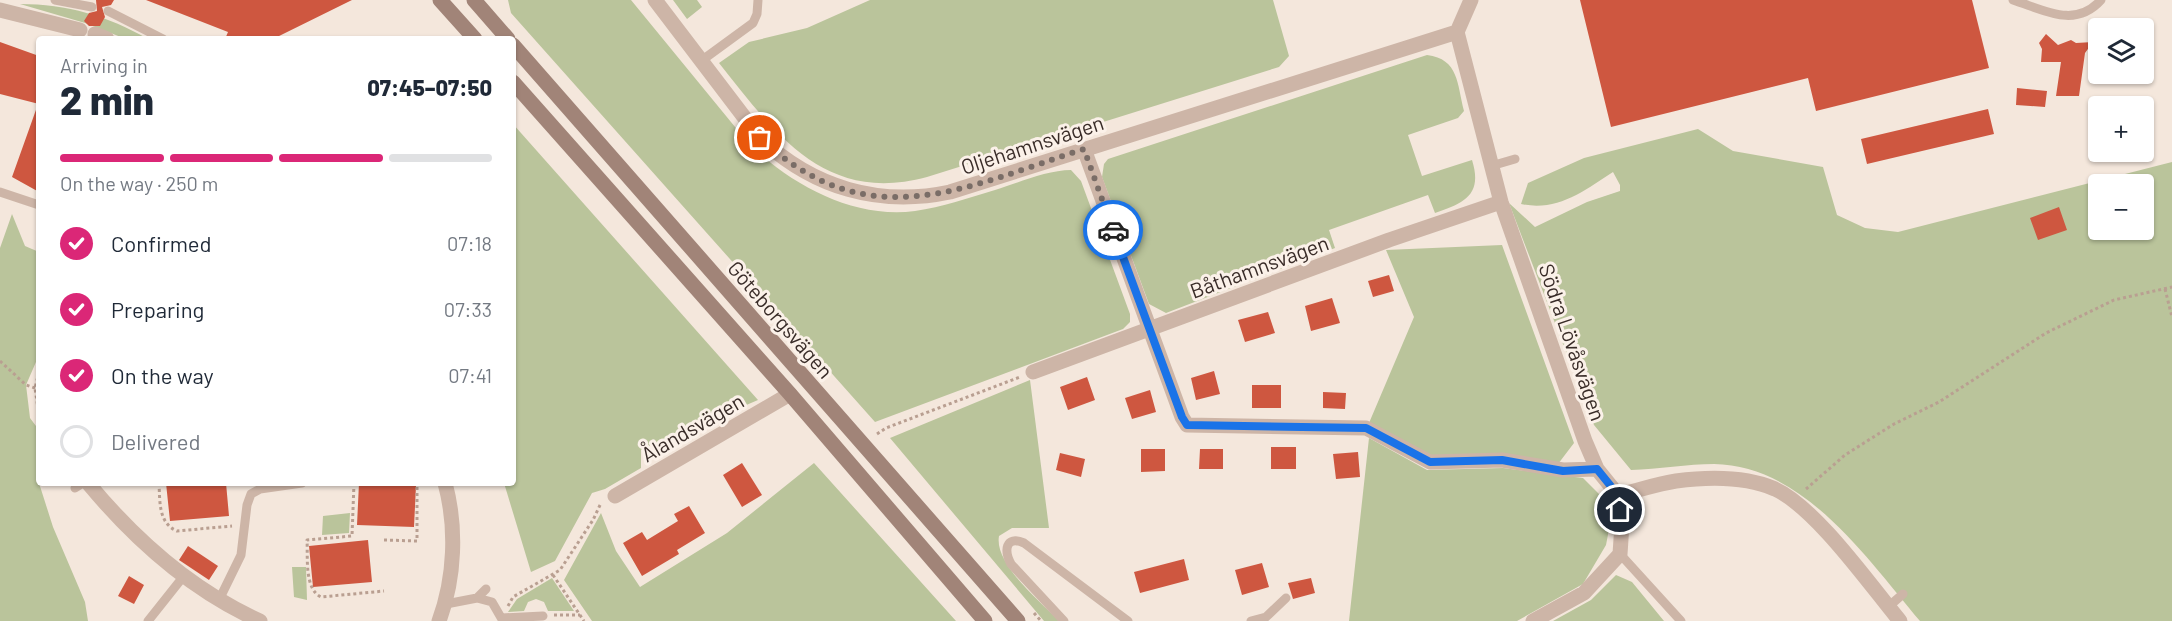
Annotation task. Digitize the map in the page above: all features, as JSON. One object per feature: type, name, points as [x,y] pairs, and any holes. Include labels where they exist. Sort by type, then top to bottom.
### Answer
[{"type":"main road","points":[[474,0],[505,36]]},
{"type":"main road","points":[[443,1],[472,36]]},
{"type":"main road","name":"Göteborgsvägen","points":[[516,48],[1018,621]]},
{"type":"main road","name":"Göteborgsvägen","points":[[516,85],[790,394],[985,621]]},
{"type":"street","name":"Oljehamnsvägen","points":[[655,0],[760,138],[777,154],[822,180],[866,196],[915,198],[942,194],[1457,32]]},
{"type":"street","points":[[1457,32],[1471,0]]},
{"type":"street","points":[[0,10],[80,30]]},
{"type":"street","name":"Södra Lövåsvägen","points":[[1457,32],[1501,202],[1578,422],[1597,469],[1618,495]]},
{"type":"street","points":[[1084,149],[1148,330],[1187,425],[1366,428],[1430,462],[1502,460],[1563,471],[1597,469]]},
{"type":"street","name":"Båthamnsvägen","points":[[1033,372],[1389,240],[1501,202]]},
{"type":"street","name":"Ålandsvägen","points":[[615,495],[790,394]]},
{"type":"street","points":[[1533,621],[1584,593],[1620,554],[1622,524],[1618,495],[1674,481],[1734,479],[1775,489],[1793,500],[1820,526],[1900,621]]},
{"type":"street","points":[[83,486],[183,577],[219,600],[260,621]]},
{"type":"street","points":[[439,621],[446,604],[450,578],[452,531],[445,486]]},
{"type":"lane","points":[[55,0],[92,7]]},
{"type":"lane","points":[[701,61],[753,23],[758,14],[758,0]]},
{"type":"lane","points":[[2013,0],[2071,17],[2088,12],[2101,0]]},
{"type":"lane","points":[[108,11],[157,36]]},
{"type":"lane","points":[[1491,166],[1515,159]]},
{"type":"lane","points":[[0,192],[36,204]]},
{"type":"lane","points":[[219,600],[238,564],[247,505],[251,494],[260,489],[278,486]]},
{"type":"lane","points":[[1064,621],[1011,564],[1005,554],[1010,542],[1017,540],[1024,543],[1128,621]]},
{"type":"lane","points":[[1620,554],[1681,621]]},
{"type":"lane","points":[[148,621],[183,577]]},
{"type":"lane","points":[[477,598],[486,589]]},
{"type":"lane","points":[[1888,607],[1903,594]]},
{"type":"lane","points":[[446,604],[477,598],[492,602],[502,619],[543,616]]},
{"type":"lane","points":[[1251,621],[1266,617],[1286,598]]},
{"type":"path","points":[[1793,500],[1845,455],[1894,424],[1939,402],[2046,333],[2114,300],[2172,287]]},
{"type":"path","points":[[2165,288],[2172,317]]},
{"type":"path","points":[[0,361],[26,385],[35,388]]},
{"type":"path","points":[[877,434],[886,428],[1033,372]]},
{"type":"path","points":[[36,384],[36,395]]},
{"type":"path","points":[[159,486],[162,514],[171,528],[177,531],[236,525],[245,528]]},
{"type":"path","points":[[354,486],[352,536],[307,540],[310,584],[314,592],[321,597],[384,591]]},
{"type":"path","points":[[384,540],[417,541],[418,486]]},
{"type":"path","points":[[502,619],[513,597],[553,574],[565,563],[604,499],[615,495]]},
{"type":"path","points":[[553,574],[582,621]]},
{"type":"path","points":[[566,615],[580,615]]},
{"type":"green space","points":[[508,0],[631,0],[749,144],[784,173],[825,196],[847,204],[869,210],[915,211],[955,202],[1042,174],[1071,170],[1081,181],[1130,314],[1130,322],[1123,329],[875,422],[511,13]]},
{"type":"green space","points":[[673,0],[697,0],[702,7],[687,19]]},
{"type":"green space","points":[[870,0],[1273,0],[1289,56],[1279,67],[927,177],[891,183],[859,181],[831,172],[805,157],[782,137],[719,63],[749,42],[807,28]]},
{"type":"green space","points":[[20,4],[54,6],[87,13],[142,36],[118,36],[85,23]]},
{"type":"green space","points":[[1427,55],[1437,57],[1451,67],[1458,82],[1464,111],[1458,118],[1408,135],[1422,176],[1472,160],[1475,182],[1469,196],[1435,213],[1428,195],[1329,230],[1335,248],[1166,313],[1149,304],[1102,177],[1104,164],[1108,159]]},
{"type":"green space","points":[[516,127],[758,400],[641,450],[641,468],[605,489],[592,493],[555,561],[531,572],[505,486],[516,486]]},
{"type":"green space","points":[[1698,129],[1733,151],[1823,167],[1837,215],[1865,228],[1898,232],[2088,183],[2088,240],[2154,240],[2154,174],[2125,174],[2172,162],[2172,621],[1920,621],[1879,571],[1831,520],[1805,498],[1777,480],[1747,469],[1714,464],[1631,470],[1594,425],[1509,203],[1535,227],[1587,202],[1620,191],[1620,185],[1613,172],[1570,198],[1534,206],[1521,204],[1528,183],[1584,158]]},
{"type":"green space","points":[[12,214],[25,246],[36,251],[36,362],[26,385],[30,418],[36,426],[36,486],[40,486],[53,527],[85,602],[88,621],[0,621],[0,248]]},
{"type":"green space","points":[[1502,245],[1574,443],[1558,464],[1435,458],[1369,423],[1414,317],[1386,250]]},
{"type":"green space","points":[[1030,380],[1049,528],[1012,528],[999,536],[999,547],[1020,582],[1059,621],[1044,621],[890,438]]},
{"type":"green space","points":[[1369,438],[1427,470],[1503,468],[1583,478],[1600,495],[1610,524],[1606,545],[1583,584],[1517,621],[1349,621]]},
{"type":"green space","points":[[814,463],[956,621],[592,621],[564,580],[601,513],[616,551],[640,587],[727,533]]},
{"type":"green space","points":[[350,513],[349,533],[322,535],[323,516]]},
{"type":"green space","points":[[292,567],[306,567],[307,600],[294,597]]},
{"type":"green space","points":[[1616,575],[1632,582],[1664,621],[1553,621],[1591,600]]},
{"type":"green space","points":[[552,578],[574,611],[548,611],[544,602],[536,599],[528,602],[524,611],[508,612],[517,599]]},
{"type":"building","points":[[96,0],[114,0],[111,5],[102,7],[105,17],[100,26],[89,26],[84,21],[89,13],[97,11]]},
{"type":"building","points":[[146,0],[352,0],[279,36],[226,36],[228,32]]},
{"type":"building","points":[[1580,0],[1972,0],[1989,68],[1816,111],[1808,78],[1611,127]]},
{"type":"building","points":[[2046,34],[2058,45],[2071,40],[2076,43],[2088,42],[2079,96],[2056,96],[2061,62],[2041,62],[2042,49],[2039,43]]},
{"type":"building","points":[[0,42],[36,55],[36,103],[0,94]]},
{"type":"building","points":[[2017,88],[2047,91],[2045,107],[2016,105]]},
{"type":"building","points":[[1988,109],[1994,134],[1867,164],[1861,139]]},
{"type":"building","points":[[36,110],[36,190],[12,177]]},
{"type":"building","points":[[2059,207],[2067,230],[2038,240],[2030,218]]},
{"type":"building","points":[[1389,275],[1394,291],[1373,297],[1368,281]]},
{"type":"building","points":[[1332,298],[1340,323],[1311,331],[1305,306]]},
{"type":"building","points":[[1268,312],[1275,333],[1245,342],[1238,320]]},
{"type":"building","points":[[1214,371],[1220,394],[1196,400],[1191,378]]},
{"type":"building","points":[[1087,377],[1095,400],[1068,410],[1060,387]]},
{"type":"building","points":[[1252,385],[1281,385],[1281,408],[1252,408]]},
{"type":"building","points":[[1150,390],[1156,412],[1132,419],[1125,398]]},
{"type":"building","points":[[1323,392],[1346,393],[1345,409],[1323,408]]},
{"type":"building","points":[[1271,447],[1296,447],[1296,469],[1271,469]]},
{"type":"building","points":[[1141,449],[1165,449],[1165,471],[1141,472]]},
{"type":"building","points":[[1200,449],[1223,449],[1223,469],[1199,469]]},
{"type":"building","points":[[1358,452],[1360,477],[1336,479],[1333,454]]},
{"type":"building","points":[[1060,453],[1085,459],[1081,477],[1056,470]]},
{"type":"building","points":[[742,463],[762,495],[742,507],[723,475]]},
{"type":"building","points":[[166,486],[226,486],[229,516],[170,521]]},
{"type":"building","points":[[359,486],[416,486],[414,527],[357,525]]},
{"type":"building","points":[[689,506],[705,533],[677,550],[679,554],[642,576],[623,543],[642,532],[647,540],[678,521],[674,514]]},
{"type":"building","points":[[368,540],[372,582],[313,587],[309,546]]},
{"type":"building","points":[[188,546],[218,566],[209,580],[179,560]]},
{"type":"building","points":[[1184,559],[1189,580],[1140,593],[1134,572]]},
{"type":"building","points":[[1262,563],[1269,587],[1242,595],[1235,570]]},
{"type":"building","points":[[129,576],[144,585],[134,604],[118,596]]},
{"type":"building","points":[[1311,578],[1315,593],[1293,599],[1288,583]]},
{"type":"way so far","points":[[760,138],[794,166],[831,184],[866,196],[891,198],[915,198],[950,192],[1084,149],[1113,230]]},
{"type":"route","points":[[1113,230],[1148,330],[1187,425],[1366,428],[1430,462],[1502,460],[1563,471],[1597,469],[1618,495],[1620,510]]}]
